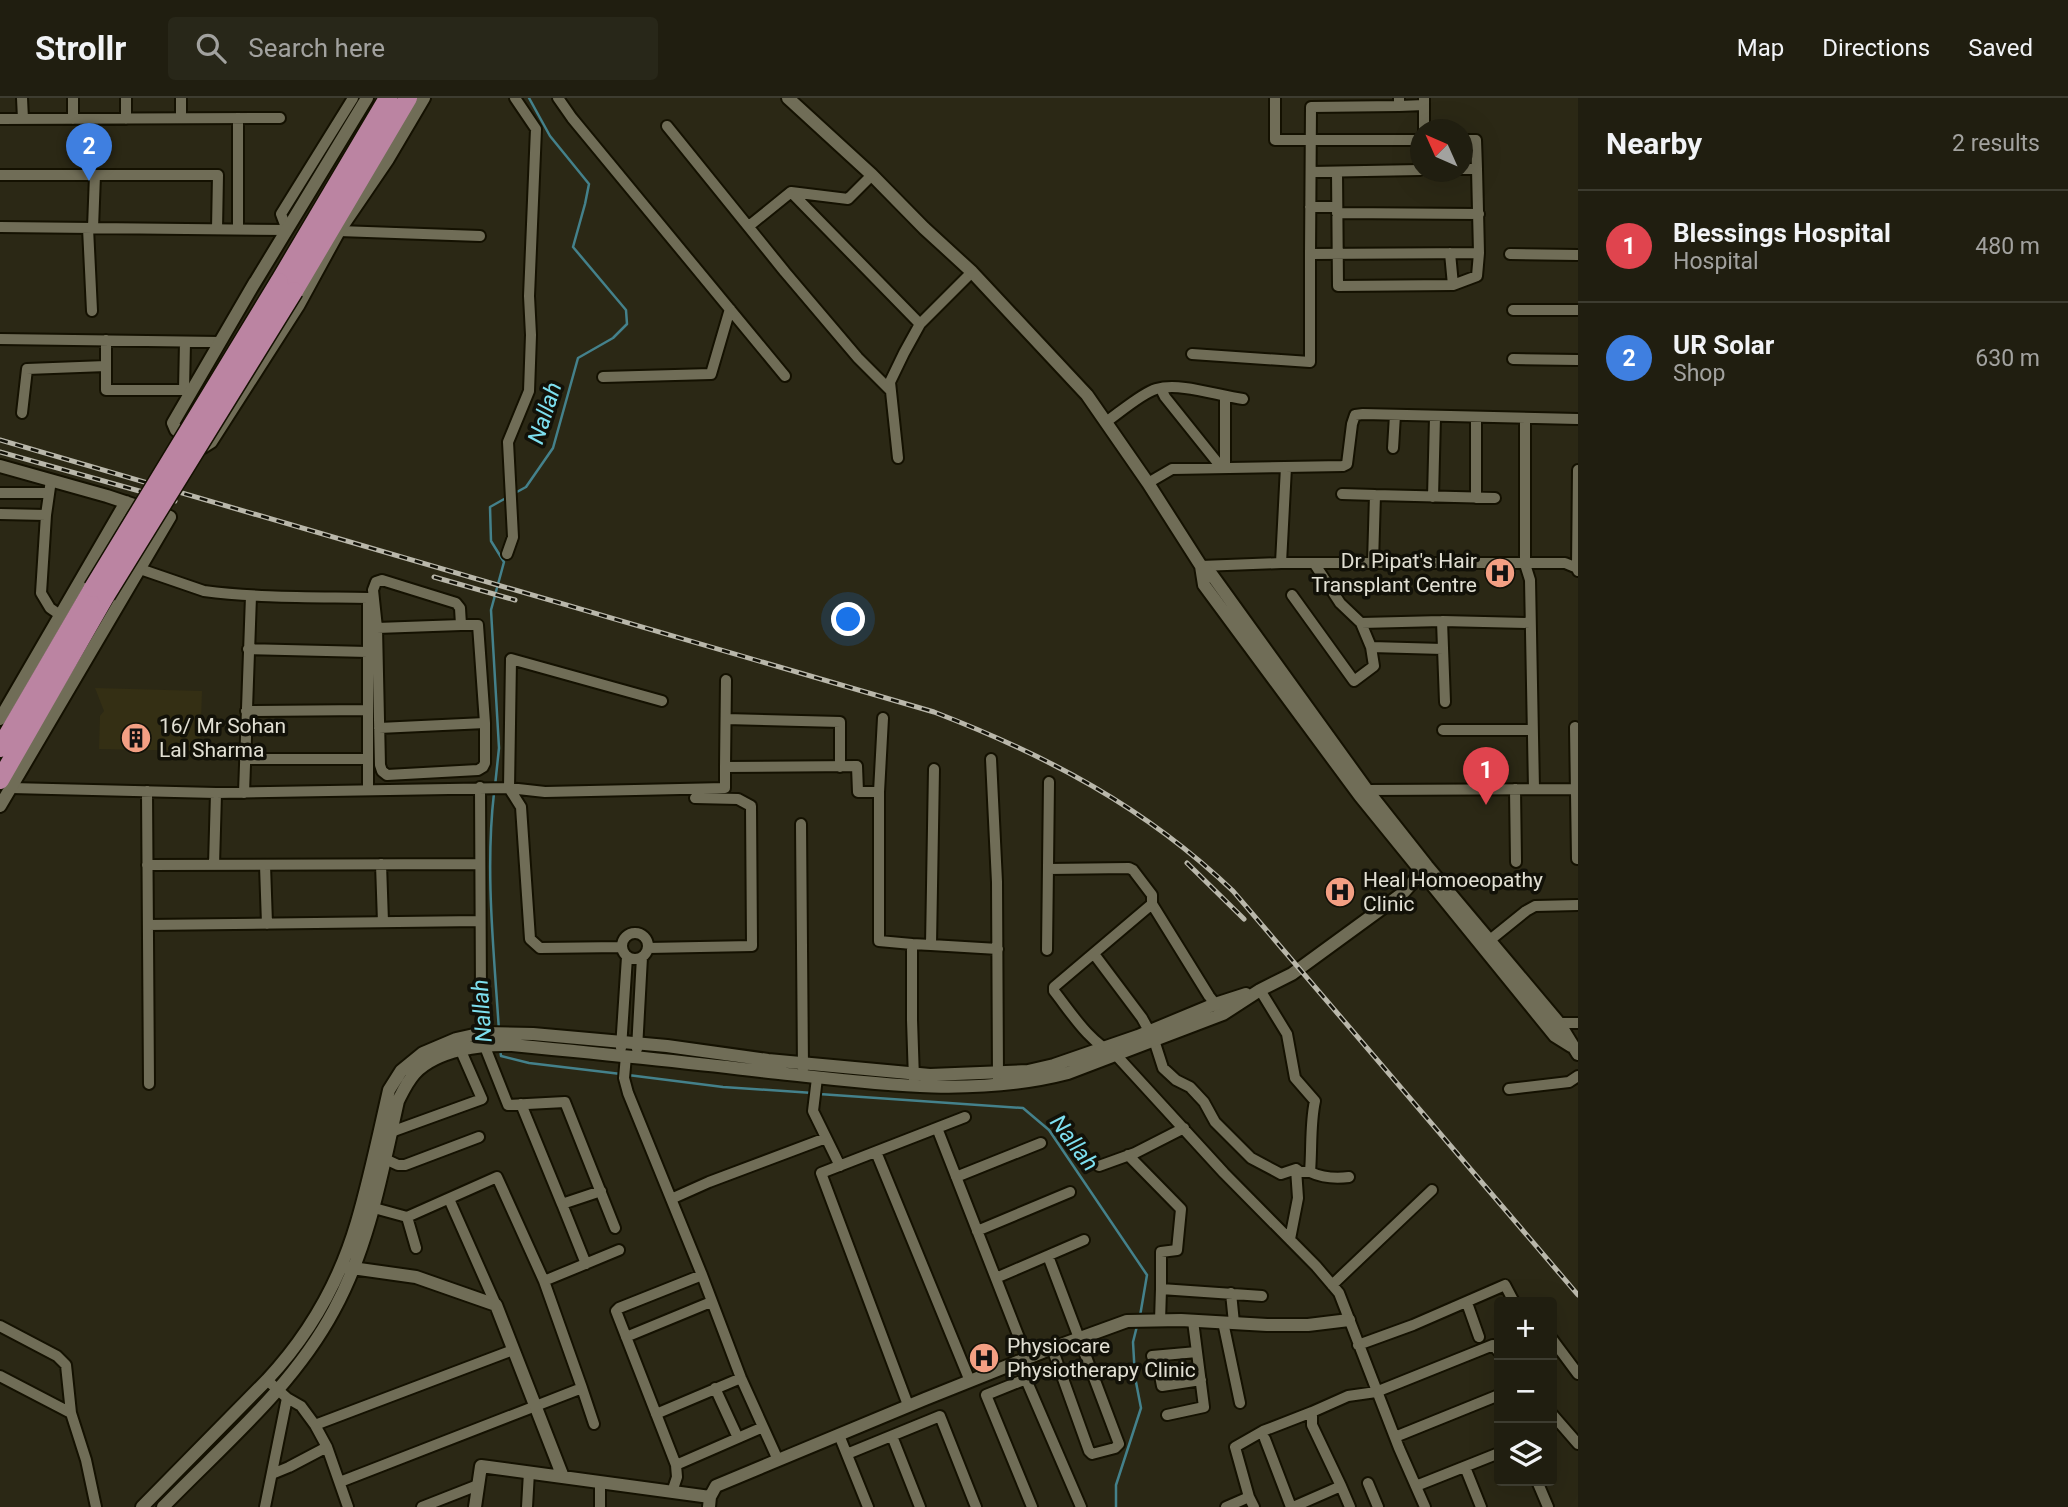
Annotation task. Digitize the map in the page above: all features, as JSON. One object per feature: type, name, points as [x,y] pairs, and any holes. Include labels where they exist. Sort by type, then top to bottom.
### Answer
[{"type":"highway","points":[[0,748],[93,588],[293,260],[388,98]]},
{"type":"highway","points":[[5,784],[106,595],[294,291],[408,98]]},
{"type":"street","points":[[22,98],[23,119]]},
{"type":"street","points":[[73,98],[73,119]]},
{"type":"street","points":[[126,98],[126,119]]},
{"type":"street","points":[[181,98],[181,118]]},
{"type":"street","points":[[287,230],[281,214],[353,98]]},
{"type":"street","points":[[367,98],[188,390],[173,423],[176,430],[203,447],[211,442],[298,306],[339,231],[388,159],[424,98]]},
{"type":"street","points":[[507,554],[513,537],[508,442],[528,391],[536,130],[514,98]]},
{"type":"street","points":[[558,98],[785,376]]},
{"type":"street","points":[[789,98],[972,272],[1087,395],[1201,566],[1212,575],[1424,869],[1555,1036],[1575,1050]]},
{"type":"street","points":[[1275,98],[1275,139],[1410,140]]},
{"type":"street","points":[[1192,354],[1310,362],[1311,102],[1424,102]]},
{"type":"street","points":[[238,118],[238,229]]},
{"type":"street","points":[[0,119],[280,118]]},
{"type":"street","points":[[667,126],[858,358],[890,390]]},
{"type":"street","points":[[1337,172],[1338,286],[1453,285],[1477,276],[1479,214],[1476,140],[1473,140]]},
{"type":"street","points":[[1311,172],[1410,170]]},
{"type":"street","points":[[0,175],[218,175],[217,229]]},
{"type":"street","points":[[92,311],[91,228],[95,175]]},
{"type":"street","points":[[749,226],[791,192],[848,199],[872,175]]},
{"type":"street","points":[[791,192],[920,324]]},
{"type":"street","points":[[1310,206],[1337,210],[1479,214]]},
{"type":"street","points":[[0,227],[287,230]]},
{"type":"street","points":[[339,231],[480,236]]},
{"type":"street","points":[[1450,253],[1453,285]]},
{"type":"street","points":[[1310,254],[1479,253]]},
{"type":"street","points":[[1510,254],[1578,255]]},
{"type":"street","points":[[898,458],[890,382],[920,324],[972,272]]},
{"type":"street","points":[[255,282],[258,291],[275,305],[288,310],[298,306]]},
{"type":"street","points":[[0,339],[220,342],[255,282]]},
{"type":"street","points":[[603,377],[710,374],[730,309]]},
{"type":"street","points":[[1513,310],[1578,310]]},
{"type":"street","points":[[106,341],[106,390],[188,390]]},
{"type":"street","points":[[185,342],[188,390]]},
{"type":"street","points":[[1513,359],[1578,360]]},
{"type":"street","points":[[22,413],[27,369],[106,366]]},
{"type":"street","points":[[1106,422],[1156,389],[1179,388],[1243,399]]},
{"type":"street","points":[[1161,389],[1223,468]]},
{"type":"street","points":[[1223,468],[1225,397]]},
{"type":"street","points":[[1148,483],[1172,469],[1343,466],[1347,464],[1355,415],[1578,419]]},
{"type":"street","points":[[1393,448],[1395,415]]},
{"type":"street","points":[[1433,497],[1435,417]]},
{"type":"street","points":[[1476,418],[1476,498]]},
{"type":"street","points":[[1525,418],[1525,564],[1530,580],[1534,789]]},
{"type":"street","points":[[0,466],[50,486],[126,502],[170,517],[5,784],[0,806]]},
{"type":"street","points":[[1281,563],[1286,467]]},
{"type":"street","points":[[1201,566],[1281,563],[1565,564],[1577,570],[1578,470]]},
{"type":"street","points":[[0,493],[50,486]]},
{"type":"street","points":[[50,486],[41,593],[50,608],[60,615]]},
{"type":"street","points":[[1342,494],[1495,498]]},
{"type":"street","points":[[1373,563],[1375,495]]},
{"type":"street","points":[[0,719],[126,502]]},
{"type":"street","points":[[0,514],[46,515]]},
{"type":"street","points":[[1292,595],[1354,681],[1374,666],[1371,647],[1361,623],[1340,603],[1314,563]]},
{"type":"street","points":[[1201,566],[1204,584],[1219,606],[1360,796],[1490,940],[1559,1023],[1575,1050]]},
{"type":"street","points":[[140,569],[204,591],[251,596],[368,598],[368,790]]},
{"type":"street","points":[[377,628],[478,625],[485,723],[485,763],[478,770],[387,775],[380,765],[377,628],[373,590],[376,582],[382,580],[456,603],[460,608],[461,625]]},
{"type":"street","points":[[244,793],[251,596]]},
{"type":"street","points":[[1361,623],[1442,621],[1530,624]]},
{"type":"street","points":[[1442,621],[1445,702]]},
{"type":"street","points":[[1371,647],[1443,649]]},
{"type":"street","points":[[248,649],[368,652]]},
{"type":"street","points":[[662,701],[511,659],[509,788],[520,807],[530,939],[540,948],[625,952],[636,959],[645,953],[751,946],[751,806],[738,799],[695,798]]},
{"type":"street","points":[[5,784],[216,793],[480,788],[545,792],[726,788],[726,680]]},
{"type":"street","points":[[246,711],[368,710]]},
{"type":"street","points":[[883,718],[879,792],[879,941],[998,948]]},
{"type":"street","points":[[726,719],[839,722],[840,766]]},
{"type":"street","points":[[379,728],[485,723]]},
{"type":"street","points":[[1575,727],[1577,859]]},
{"type":"street","points":[[1443,730],[1532,730]]},
{"type":"street","points":[[245,759],[367,759]]},
{"type":"street","points":[[991,759],[995,805],[998,1079]]},
{"type":"street","points":[[726,767],[857,766],[858,792],[879,792]]},
{"type":"street","points":[[931,944],[934,769]]},
{"type":"street","points":[[427,789],[428,773]]},
{"type":"street","points":[[1047,950],[1049,782]]},
{"type":"street","points":[[480,788],[480,921],[495,1039],[508,1105],[565,1102],[615,1228]]},
{"type":"street","points":[[1515,789],[1516,862]]},
{"type":"street","points":[[1367,790],[1577,789]]},
{"type":"street","points":[[147,791],[149,1084]]},
{"type":"street","points":[[214,865],[216,793]]},
{"type":"street","points":[[801,824],[803,1069]]},
{"type":"street","points":[[265,864],[267,924]]},
{"type":"street","points":[[381,864],[383,922]]},
{"type":"street","points":[[147,865],[479,864]]},
{"type":"street","points":[[1048,869],[1133,870],[1152,895],[1152,904],[1219,1009]]},
{"type":"street","points":[[803,1069],[817,1077],[1053,1077],[1115,1055],[1151,1036],[1260,990],[1300,968],[1404,893],[1424,869]]},
{"type":"street","points":[[1152,904],[1054,987],[1054,991],[1094,1041],[1115,1055],[1339,1293],[1357,1345],[1416,1486],[1421,1505]]},
{"type":"street","points":[[1490,940],[1535,906],[1578,905]]},
{"type":"street","points":[[148,925],[480,921]]},
{"type":"street","points":[[628,1053],[623,941],[627,935],[639,933],[645,936],[648,942],[624,1078],[741,1378],[778,1460]]},
{"type":"street","points":[[912,944],[914,1079]]},
{"type":"street","points":[[1094,954],[1142,1018],[1163,1068],[1176,1080],[1190,1087],[1204,1102],[1215,1122],[1246,1154],[1281,1174],[1296,1169],[1334,1179],[1349,1177]]},
{"type":"street","points":[[1260,990],[1287,1034],[1295,1078],[1315,1101],[1310,1172]]},
{"type":"street","points":[[1559,1023],[1578,1023]]},
{"type":"street","points":[[998,1079],[1151,1036]]},
{"type":"street","points":[[142,1507],[282,1364],[347,1267],[389,1090],[410,1062],[423,1053],[456,1039],[495,1039],[914,1079]]},
{"type":"street","points":[[163,1507],[282,1394],[329,1319],[347,1267],[374,1208],[398,1101],[406,1085],[427,1063],[495,1039]]},
{"type":"street","points":[[391,1132],[482,1099],[461,1051]]},
{"type":"street","points":[[1509,1089],[1569,1082],[1578,1076]]},
{"type":"street","points":[[817,1077],[813,1111],[839,1166]]},
{"type":"street","points":[[521,1104],[586,1264]]},
{"type":"street","points":[[908,1405],[821,1173],[965,1118]]},
{"type":"street","points":[[937,1128],[996,1278],[1023,1359],[1026,1379],[1081,1507]]},
{"type":"street","points":[[1099,1166],[1184,1128]]},
{"type":"street","points":[[385,1159],[405,1165],[479,1137]]},
{"type":"street","points":[[671,1199],[826,1138]]},
{"type":"street","points":[[956,1177],[1041,1143]]},
{"type":"street","points":[[876,1152],[974,1379],[986,1395],[1032,1507]]},
{"type":"street","points":[[1128,1155],[1181,1209],[1177,1250],[1161,1252],[1161,1289],[1154,1321]]},
{"type":"street","points":[[1290,1239],[1298,1198],[1296,1169]]},
{"type":"street","points":[[374,1208],[407,1217],[497,1177],[544,1281],[594,1424]]},
{"type":"street","points":[[562,1204],[601,1191]]},
{"type":"street","points":[[1332,1285],[1432,1191]]},
{"type":"street","points":[[977,1231],[1070,1192]]},
{"type":"street","points":[[449,1199],[496,1305],[564,1477]]},
{"type":"street","points":[[407,1217],[416,1248]]},
{"type":"street","points":[[996,1278],[1084,1240]]},
{"type":"street","points":[[544,1281],[619,1250]]},
{"type":"street","points":[[1048,1255],[1119,1444],[1115,1448],[1092,1454],[1089,1451],[1052,1348]]},
{"type":"street","points":[[347,1267],[416,1278],[496,1305]]},
{"type":"street","points":[[672,1492],[677,1477],[676,1465],[616,1311],[702,1275]]},
{"type":"street","points":[[1357,1345],[1467,1303],[1506,1285],[1512,1297]]},
{"type":"street","points":[[1161,1289],[1262,1296]]},
{"type":"street","points":[[1231,1293],[1228,1323],[1240,1403]]},
{"type":"street","points":[[626,1337],[711,1302]]},
{"type":"street","points":[[1467,1303],[1479,1337]]},
{"type":"street","points":[[475,1507],[481,1466],[672,1492],[710,1502],[716,1486],[908,1405],[1127,1321],[1308,1325],[1349,1320]]},
{"type":"street","points":[[1167,1415],[1204,1407],[1194,1321]]},
{"type":"street","points":[[0,1326],[57,1356],[66,1366],[71,1413],[86,1460],[96,1507]]},
{"type":"street","points":[[1557,1345],[1578,1374]]},
{"type":"street","points":[[1226,1507],[1252,1502],[1235,1447],[1263,1431],[1348,1396],[1377,1392],[1494,1346]]},
{"type":"street","points":[[315,1425],[513,1350]]},
{"type":"street","points":[[1152,1356],[1197,1352]]},
{"type":"street","points":[[1555,1360],[1563,1353]]},
{"type":"street","points":[[1159,1370],[1163,1385],[1201,1380]]},
{"type":"street","points":[[0,1376],[71,1413]]},
{"type":"street","points":[[656,1413],[741,1378]]},
{"type":"street","points":[[986,1395],[1026,1379]]},
{"type":"street","points":[[267,1380],[301,1406],[315,1425],[327,1447],[348,1507]]},
{"type":"street","points":[[340,1482],[582,1388]]},
{"type":"street","points":[[715,1388],[738,1438]]},
{"type":"street","points":[[265,1507],[282,1394]]},
{"type":"street","points":[[1395,1437],[1494,1397]]},
{"type":"street","points":[[1312,1412],[1312,1424],[1350,1507]]},
{"type":"street","points":[[847,1454],[940,1416],[972,1506]]},
{"type":"street","points":[[676,1465],[763,1427]]},
{"type":"street","points":[[1557,1428],[1577,1445]]},
{"type":"street","points":[[839,1435],[868,1507]]},
{"type":"street","points":[[892,1436],[920,1507]]},
{"type":"street","points":[[1265,1439],[1276,1473],[1292,1507],[1341,1486]]},
{"type":"street","points":[[272,1474],[327,1447]]},
{"type":"street","points":[[1416,1486],[1494,1455]]},
{"type":"street","points":[[1465,1467],[1481,1507]]},
{"type":"street","points":[[527,1507],[529,1472]]},
{"type":"street","points":[[600,1482],[600,1507]]},
{"type":"street","points":[[1368,1483],[1378,1507]]},
{"type":"street","points":[[422,1507],[478,1485]]},
{"type":"street","points":[[1539,1486],[1548,1507]]},
{"type":"shaded area","points":[[95,688],[202,691],[200,751],[99,749],[100,716],[104,711]]},
{"type":"waterway","name":"Nallah","points":[[515,493],[526,487],[553,448],[578,358],[613,338],[627,324],[626,310],[573,247],[589,184],[550,136],[529,98]]},
{"type":"waterway","name":"Nallah","points":[[495,786],[499,748],[491,610],[504,562],[491,541],[490,507],[506,498]]},
{"type":"waterway","name":"Nallah","points":[[494,793],[490,882],[499,1031]]},
{"type":"waterway","name":"Nallah","points":[[500,1048],[501,1056],[529,1063],[621,1074]]},
{"type":"waterway","name":"Nallah","points":[[628,1075],[723,1087],[813,1093]]},
{"type":"waterway","name":"Nallah","points":[[819,1094],[1023,1108],[1049,1130],[1147,1275],[1140,1316]]},
{"type":"waterway","name":"Nallah","points":[[1116,1507],[1116,1485],[1141,1408],[1135,1377],[1133,1342],[1137,1326]]},
{"type":"railway","points":[[0,440],[934,712],[1055,765],[1165,834],[1233,891],[1578,1295]]},
{"type":"railway","points":[[0,452],[175,501]]},
{"type":"railway","points":[[434,577],[515,600]]},
{"type":"railway","points":[[1187,863],[1244,919]]},
{"type":"place","name":"UR Solar","points":[[89,181]]},
{"type":"place","name":"Dr. Pipat's Hair Transplant Centre","points":[[1500,573]]},
{"type":"place","name":"16/ Mr Sohan Lal Sharma","points":[[136,738]]},
{"type":"place","name":"Blessings Hospital","points":[[1486,805]]},
{"type":"place","name":"Heal Homoeopathy Clinic","points":[[1340,892]]},
{"type":"place","name":"Physiocare Physiotherapy Clinic","points":[[984,1358]]}]
